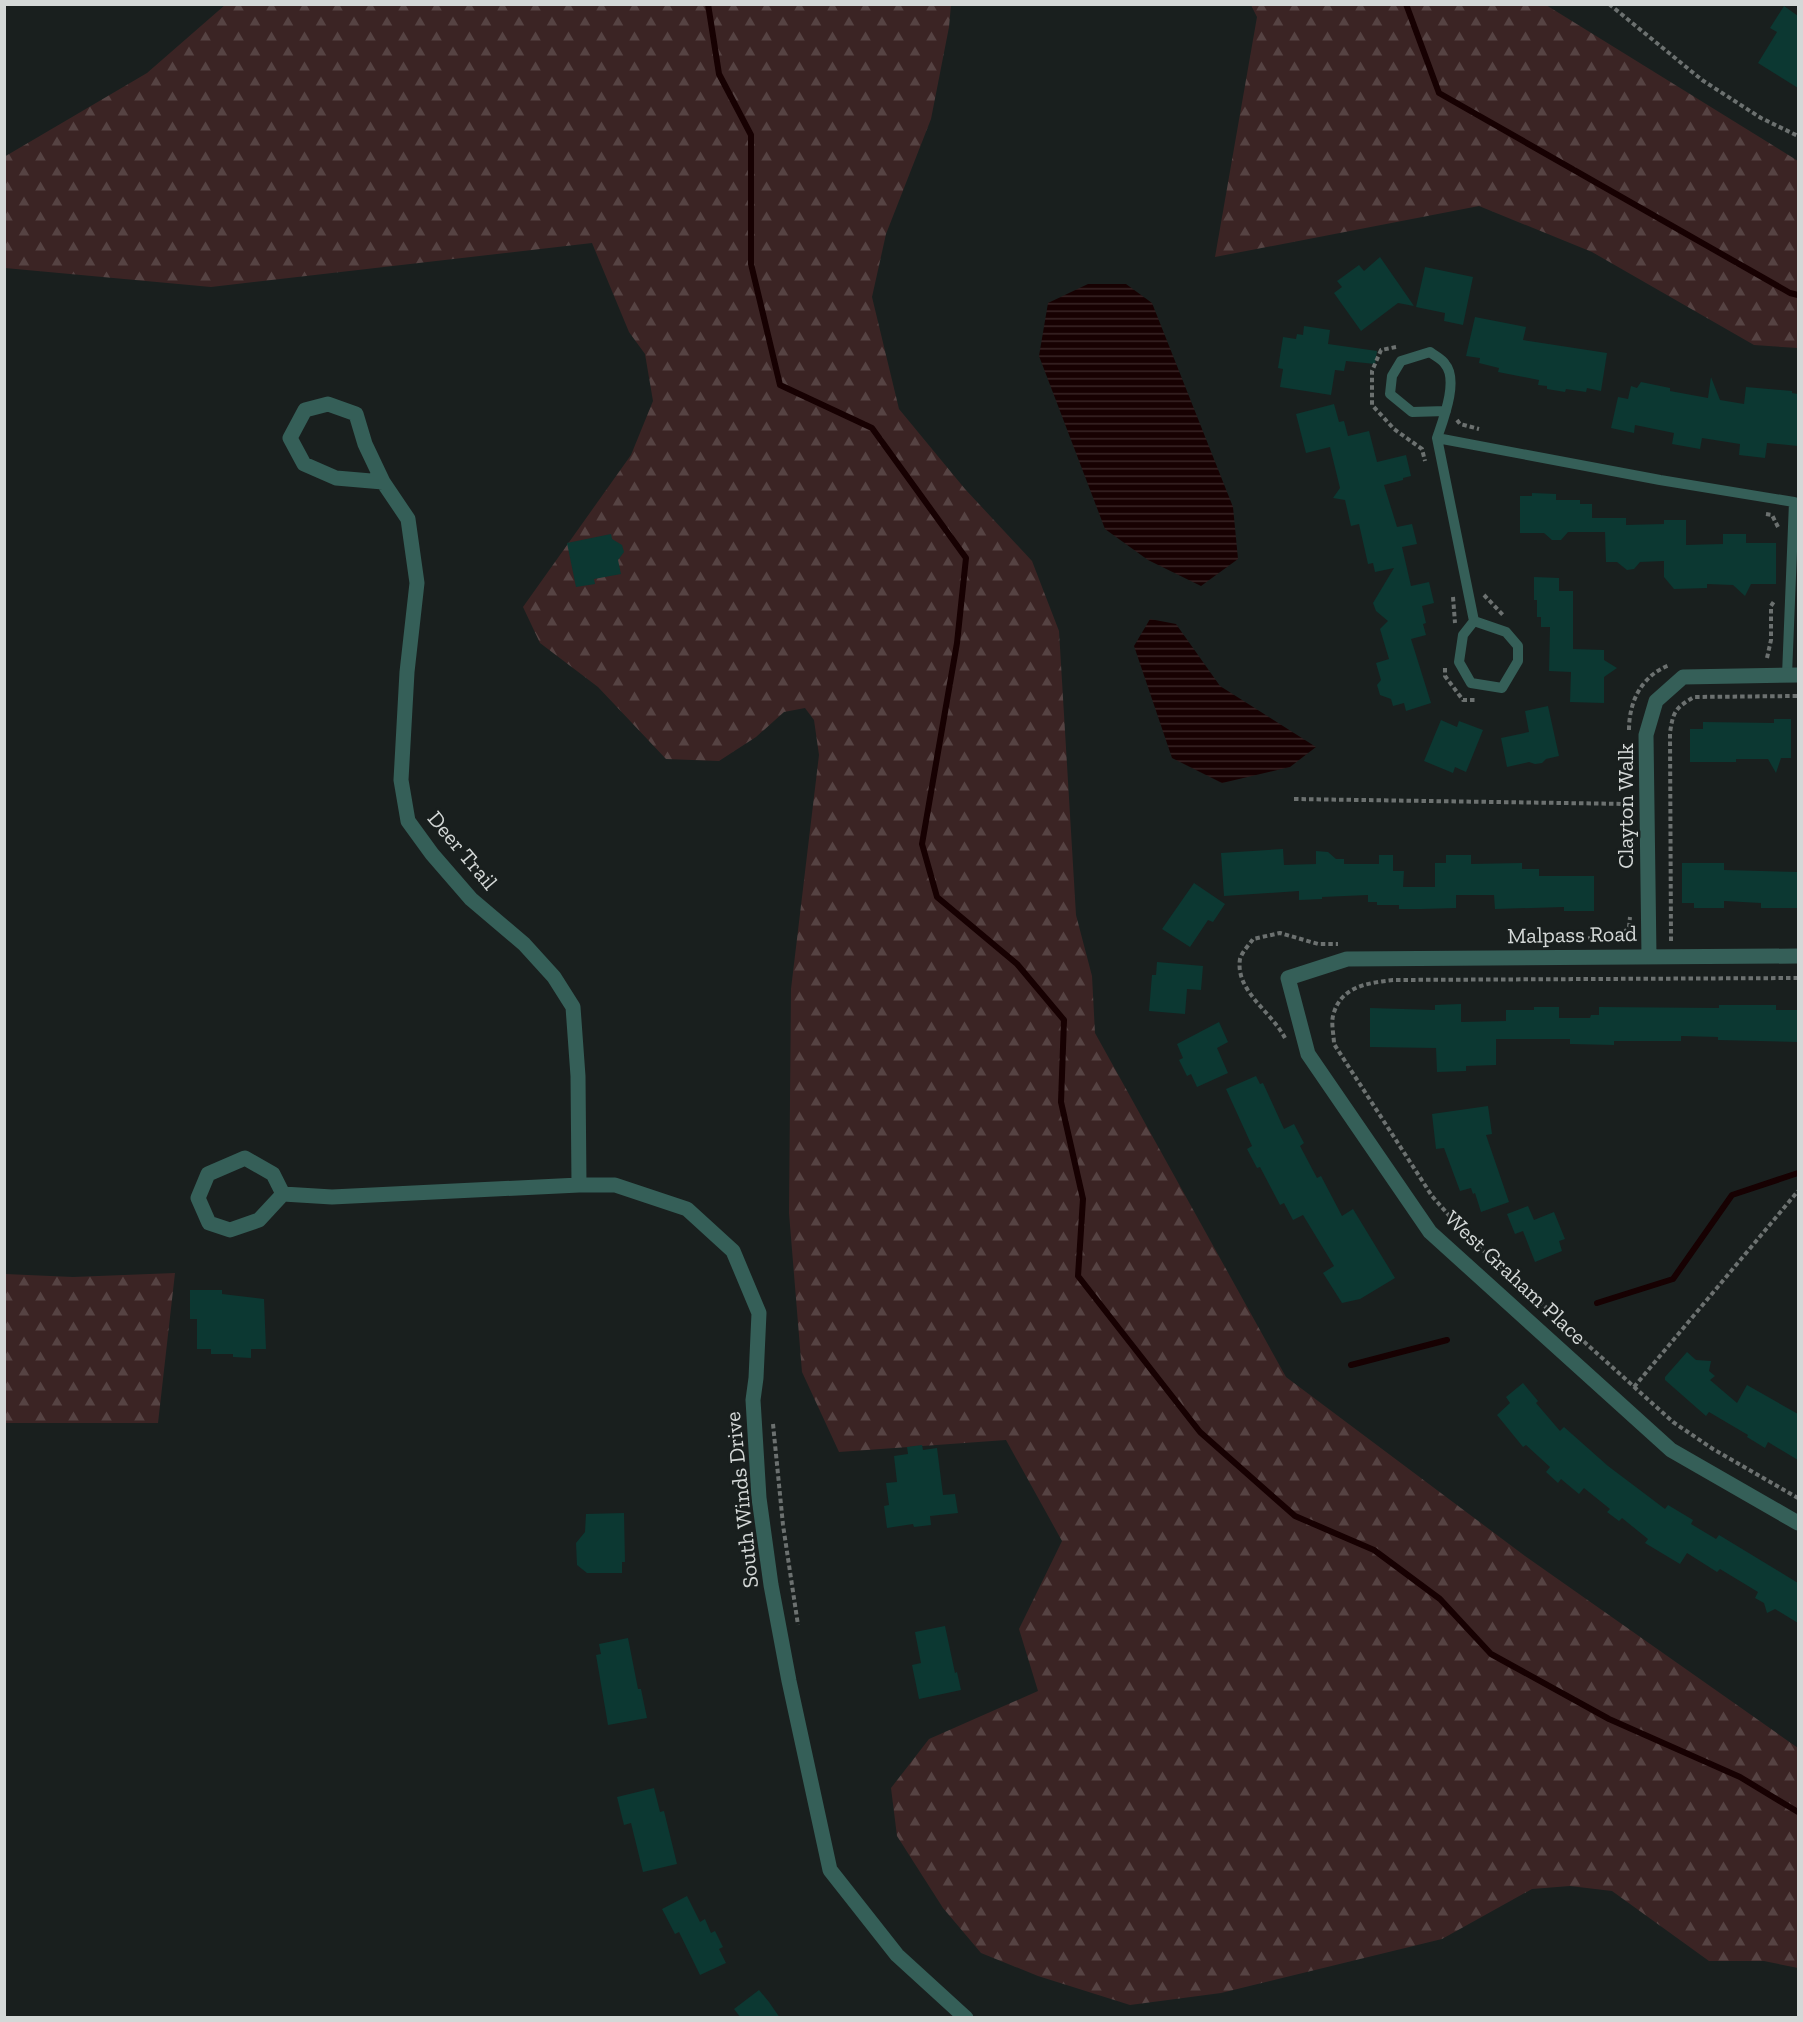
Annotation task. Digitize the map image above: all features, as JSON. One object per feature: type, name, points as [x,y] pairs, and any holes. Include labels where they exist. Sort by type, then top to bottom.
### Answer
[{"type":"street","name":"Deer Trail","points":[[383,482],[336,478],[304,464],[290,438],[305,410],[328,404],[356,414],[365,444],[383,482],[408,519],[417,583],[407,672],[401,780],[408,821],[432,855],[471,899],[524,944],[554,977],[573,1007],[578,1076],[579,1185]]},
{"type":"street","name":"Clayton Walk","points":[[1649,956],[1646,735],[1656,701],[1683,676],[1793,675]]},
{"type":"street","name":"Malpass Road","points":[[1347,951],[1798,956]]},
{"type":"street","name":"West Graham Place","points":[[1347,951],[1288,978],[1308,1054],[1430,1232],[1671,1449],[1798,1523]]},
{"type":"street","points":[[245,1158],[273,1174],[283,1194],[259,1220],[230,1230],[209,1223],[198,1198],[208,1174],[245,1158]]},
{"type":"street","name":"South Winds Drive","points":[[283,1194],[332,1197],[615,1185],[687,1209],[733,1251],[759,1313],[753,1400],[759,1498],[771,1586],[783,1649],[830,1869],[897,1955],[966,2018]]},
{"type":"lane","points":[[1451,414],[1412,412],[1390,394],[1392,376],[1401,361],[1430,352],[1447,365],[1451,414],[1437,438],[1474,621],[1463,635],[1459,662],[1471,683],[1502,688],[1518,661],[1518,646],[1506,632],[1474,621]]},
{"type":"lane","points":[[1437,438],[1648,478],[1796,502],[1788,658],[1793,675]]},
{"type":"path","points":[[1609,4],[1702,80],[1761,118],[1798,135]]},
{"type":"path","points":[[1404,346],[1381,350],[1372,371],[1372,405],[1394,429],[1422,449]]},
{"type":"path","points":[[1451,414],[1460,424]]},
{"type":"path","points":[[1764,513],[1772,515],[1779,536]]},
{"type":"path","points":[[1776,598],[1771,606],[1771,640],[1766,658],[1788,658]]},
{"type":"path","points":[[1629,733],[1629,716],[1637,693],[1647,678],[1659,669],[1676,663]]},
{"type":"path","points":[[1671,941],[1670,733],[1673,715],[1680,706],[1694,697],[1798,696]]},
{"type":"path","points":[[1294,799],[1629,804],[1629,815]]},
{"type":"path","points":[[1565,939],[1620,937],[1629,927],[1631,912]]},
{"type":"path","points":[[1288,1044],[1269,1013],[1254,999],[1241,980],[1240,957],[1253,939],[1280,933],[1347,951]]},
{"type":"path","points":[[1798,978],[1393,980],[1364,983],[1343,996],[1333,1016],[1334,1044],[1432,1196],[1466,1235],[1673,1422],[1713,1449],[1798,1498]]},
{"type":"path","points":[[1634,1387],[1798,1191]]},
{"type":"path","points":[[772,1415],[783,1526],[798,1628]]},
{"type":"green space","points":[[225,5],[951,5],[949,27],[931,119],[886,234],[872,297],[899,409],[965,489],[1032,561],[1059,631],[1076,915],[1092,976],[1095,1033],[1286,1377],[1525,1556],[1798,1748],[1798,1968],[1764,1961],[1709,1961],[1612,1891],[1570,1886],[1532,1889],[1442,1939],[1221,1993],[1130,2005],[1038,1976],[981,1953],[943,1908],[897,1836],[891,1788],[929,1739],[1038,1691],[1019,1629],[1062,1541],[1006,1440],[839,1452],[802,1372],[789,1213],[791,989],[819,755],[814,720],[805,708],[784,712],[756,737],[719,761],[666,759],[598,687],[540,643],[523,607],[631,455],[653,401],[645,354],[629,332],[592,243],[211,287],[5,268],[4,157],[147,73]]},
{"type":"green space","points":[[1251,5],[1546,5],[1798,161],[1798,348],[1754,345],[1592,252],[1479,206],[1215,257],[1257,17]]},
{"type":"green space","points":[[175,1273],[158,1423],[5,1423],[5,1274],[73,1277]]},
{"type":"shaded area","points":[[1088,284],[1126,284],[1152,303],[1233,507],[1238,559],[1201,586],[1148,560],[1105,529],[1039,356],[1048,303]]},
{"type":"shaded area","points":[[1150,619],[1176,624],[1220,686],[1316,747],[1290,767],[1222,783],[1172,758],[1134,646]]},
{"type":"building","points":[[1784,6],[1798,16],[1798,88],[1758,63],[1777,32],[1770,28]]},
{"type":"building","points":[[1380,257],[1414,306],[1398,303],[1361,331],[1334,293],[1342,287],[1337,281],[1359,265],[1364,271]]},
{"type":"building","points":[[1425,267],[1473,277],[1463,325],[1444,321],[1445,313],[1416,307]]},
{"type":"building","points":[[1475,317],[1526,327],[1523,340],[1607,353],[1601,391],[1587,388],[1586,392],[1547,389],[1547,386],[1538,385],[1539,380],[1498,372],[1499,368],[1479,363],[1480,358],[1466,356]]},
{"type":"building","points":[[1304,326],[1330,330],[1328,344],[1377,351],[1375,364],[1346,361],[1344,371],[1335,370],[1331,395],[1280,387],[1283,369],[1278,368],[1283,337],[1296,339],[1297,334],[1303,335]]},
{"type":"building","points":[[1711,377],[1720,400],[1744,404],[1746,387],[1792,391],[1798,394],[1798,446],[1767,443],[1765,458],[1739,455],[1740,444],[1702,438],[1700,449],[1672,444],[1674,433],[1635,425],[1634,433],[1611,428],[1618,397],[1628,399],[1631,386],[1637,388],[1641,382],[1670,388],[1670,391],[1708,398]]},
{"type":"building","points":[[1334,404],[1339,422],[1344,421],[1348,436],[1369,431],[1377,462],[1406,455],[1411,476],[1384,485],[1397,527],[1412,524],[1417,544],[1402,547],[1411,586],[1429,582],[1434,603],[1422,606],[1426,635],[1411,639],[1431,703],[1406,711],[1404,703],[1393,706],[1391,699],[1380,695],[1377,685],[1381,680],[1376,663],[1389,659],[1380,629],[1388,621],[1376,611],[1373,603],[1394,568],[1375,572],[1373,563],[1368,564],[1359,524],[1351,526],[1345,500],[1333,498],[1340,488],[1330,447],[1306,453],[1296,414]]},
{"type":"building","points":[[1532,493],[1556,494],[1556,500],[1580,500],[1580,504],[1592,504],[1592,518],[1626,518],[1626,525],[1664,524],[1664,520],[1686,520],[1686,545],[1723,544],[1723,534],[1746,534],[1746,543],[1776,543],[1776,584],[1751,584],[1745,596],[1733,585],[1707,584],[1707,588],[1674,589],[1664,577],[1664,561],[1640,562],[1634,569],[1627,570],[1617,562],[1606,562],[1605,532],[1568,532],[1561,540],[1552,540],[1544,533],[1520,533],[1520,496],[1532,496]]},
{"type":"building","points":[[611,534],[612,539],[622,545],[624,552],[618,560],[621,574],[594,579],[595,584],[576,587],[567,543]]},
{"type":"building","points":[[1534,577],[1559,578],[1559,591],[1573,591],[1573,649],[1604,650],[1604,660],[1617,668],[1604,677],[1604,703],[1570,702],[1571,672],[1549,671],[1550,627],[1541,627],[1541,617],[1537,617]]},
{"type":"building","points":[[1548,706],[1559,756],[1546,759],[1542,763],[1529,762],[1507,767],[1501,738],[1529,732],[1525,711]]},
{"type":"building","points":[[1774,719],[1791,719],[1791,758],[1781,758],[1776,773],[1768,759],[1690,762],[1690,729],[1703,729],[1703,722],[1774,723]]},
{"type":"building","points":[[1441,720],[1457,727],[1459,721],[1483,730],[1466,772],[1455,767],[1453,773],[1424,761]]},
{"type":"building","points":[[1283,849],[1284,865],[1316,864],[1316,851],[1328,852],[1336,859],[1344,859],[1344,864],[1379,864],[1379,855],[1393,855],[1393,871],[1404,871],[1403,887],[1435,887],[1435,863],[1446,863],[1446,855],[1471,855],[1471,864],[1522,863],[1522,869],[1539,869],[1539,876],[1594,876],[1594,911],[1564,911],[1564,907],[1495,909],[1494,895],[1456,895],[1456,908],[1421,909],[1399,909],[1399,905],[1377,905],[1377,902],[1368,902],[1368,895],[1299,900],[1299,891],[1224,896],[1221,853]]},
{"type":"building","points":[[1682,863],[1724,863],[1724,870],[1798,872],[1798,908],[1761,908],[1761,903],[1724,901],[1724,908],[1694,908],[1694,903],[1682,903]]},
{"type":"building","points":[[1194,883],[1225,904],[1213,922],[1208,920],[1190,947],[1162,929]]},
{"type":"building","points":[[1157,962],[1203,966],[1201,990],[1187,989],[1185,1014],[1149,1011],[1152,975],[1156,975]]},
{"type":"building","points":[[1461,1004],[1461,1022],[1506,1021],[1506,1010],[1534,1010],[1534,1007],[1559,1007],[1559,1018],[1590,1018],[1591,1015],[1599,1015],[1599,1007],[1719,1008],[1719,1005],[1776,1005],[1776,1010],[1798,1010],[1798,1042],[1718,1040],[1718,1037],[1681,1036],[1681,1041],[1614,1041],[1614,1045],[1570,1044],[1570,1039],[1496,1039],[1496,1065],[1466,1066],[1466,1071],[1437,1072],[1436,1048],[1370,1047],[1370,1008],[1435,1010],[1435,1005]]},
{"type":"building","points":[[1219,1022],[1228,1042],[1217,1048],[1228,1073],[1197,1087],[1191,1074],[1187,1076],[1179,1060],[1183,1058],[1177,1044]]},
{"type":"building","points":[[1256,1076],[1260,1084],[1263,1083],[1284,1129],[1294,1124],[1304,1143],[1300,1146],[1317,1178],[1321,1176],[1342,1216],[1353,1209],[1395,1278],[1360,1299],[1342,1303],[1323,1273],[1334,1266],[1303,1215],[1293,1220],[1284,1203],[1280,1205],[1260,1167],[1257,1168],[1247,1149],[1252,1146],[1226,1089]]},
{"type":"building","points":[[1488,1106],[1492,1134],[1486,1135],[1509,1202],[1481,1212],[1471,1188],[1460,1191],[1444,1148],[1436,1149],[1432,1114]]},
{"type":"building","points":[[1528,1206],[1534,1220],[1554,1212],[1565,1239],[1559,1241],[1562,1251],[1535,1262],[1523,1231],[1515,1234],[1507,1214]]},
{"type":"building","points":[[190,1290],[222,1290],[222,1294],[264,1299],[266,1349],[251,1349],[251,1358],[233,1357],[233,1354],[211,1354],[211,1349],[197,1349],[197,1319],[190,1319]]},
{"type":"building","points":[[1687,1352],[1696,1360],[1711,1361],[1709,1371],[1715,1376],[1710,1380],[1737,1403],[1747,1385],[1798,1414],[1798,1460],[1768,1442],[1765,1448],[1709,1412],[1706,1416],[1665,1380],[1665,1377]]},
{"type":"building","points":[[1523,1383],[1538,1401],[1536,1403],[1560,1431],[1564,1427],[1608,1466],[1665,1509],[1668,1505],[1693,1520],[1691,1524],[1716,1539],[1719,1535],[1798,1583],[1798,1623],[1775,1609],[1767,1613],[1764,1603],[1755,1598],[1758,1592],[1720,1569],[1717,1572],[1687,1553],[1680,1564],[1645,1543],[1648,1539],[1622,1518],[1619,1521],[1607,1512],[1610,1509],[1584,1488],[1579,1494],[1561,1479],[1558,1483],[1546,1472],[1550,1467],[1526,1445],[1523,1447],[1497,1415],[1510,1403],[1506,1397]]},
{"type":"building","points":[[922,1445],[923,1450],[937,1448],[943,1495],[955,1494],[958,1513],[930,1516],[931,1525],[914,1527],[913,1524],[887,1528],[884,1506],[889,1505],[886,1483],[897,1482],[894,1456],[908,1454],[907,1447]]},
{"type":"building","points":[[624,1513],[625,1562],[622,1562],[622,1573],[587,1573],[577,1565],[576,1543],[585,1532],[586,1514]]},
{"type":"building","points":[[945,1626],[961,1690],[919,1699],[912,1665],[921,1663],[915,1632]]},
{"type":"building","points":[[628,1638],[638,1689],[641,1689],[647,1718],[608,1725],[596,1655],[601,1654],[599,1644]]},
{"type":"building","points":[[654,1788],[660,1812],[664,1811],[677,1864],[643,1872],[631,1823],[624,1825],[617,1797]]},
{"type":"building","points":[[687,1896],[700,1922],[705,1919],[711,1933],[715,1931],[723,1947],[719,1949],[726,1963],[700,1975],[679,1932],[675,1934],[662,1909]]},
{"type":"building","points":[[759,1990],[780,2018],[741,2018],[734,2009]]},
{"type":"waterway","points":[[708,4],[719,74],[751,135],[751,264],[780,385],[872,428],[966,558],[957,643],[922,844],[937,897],[1017,964],[1064,1020],[1061,1102],[1083,1199],[1078,1276],[1200,1432],[1295,1516],[1374,1550],[1440,1599],[1491,1654],[1609,1719],[1740,1777],[1798,1812]]},
{"type":"waterway","points":[[1406,4],[1439,93],[1790,293],[1798,295]]},
{"type":"waterway","points":[[1597,1303],[1673,1279],[1732,1195],[1798,1173]]},
{"type":"waterway","points":[[1351,1365],[1447,1340]]}]
